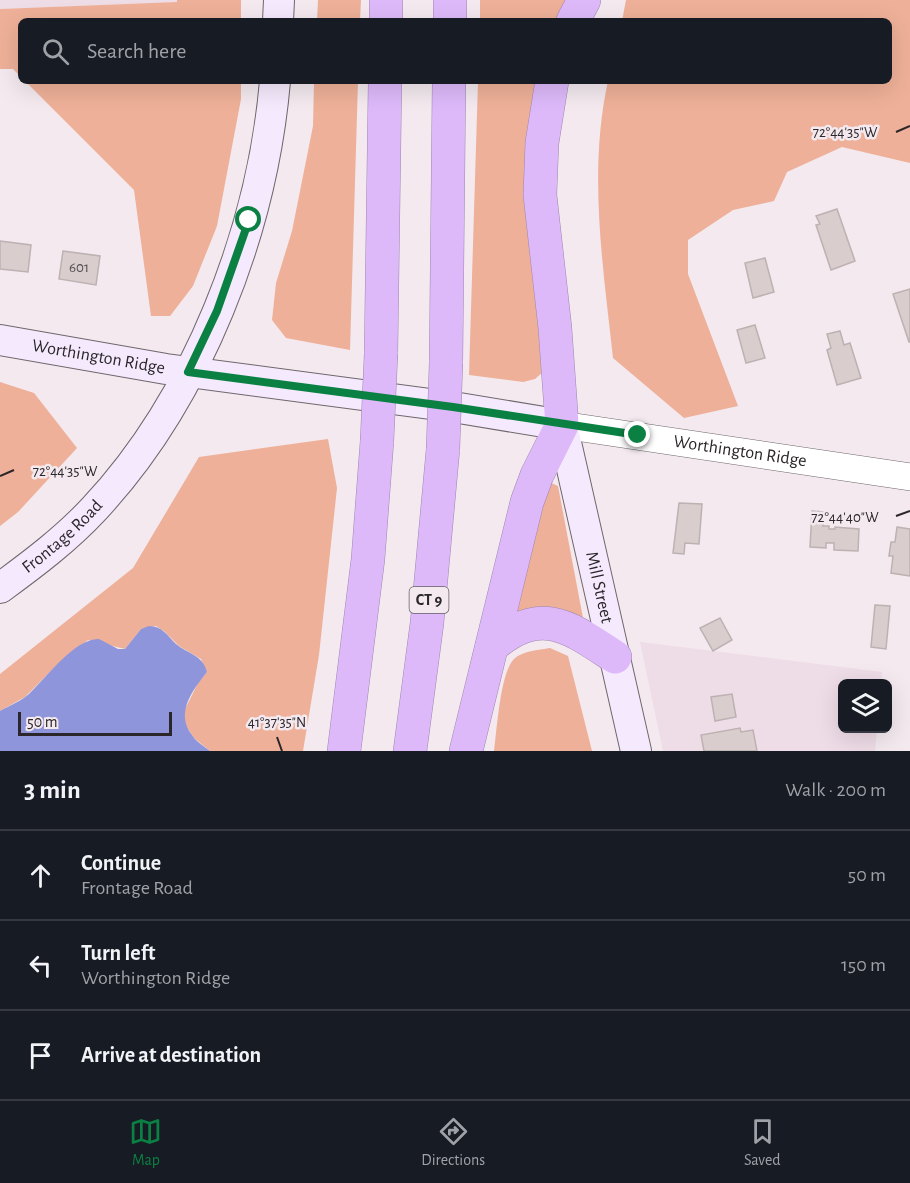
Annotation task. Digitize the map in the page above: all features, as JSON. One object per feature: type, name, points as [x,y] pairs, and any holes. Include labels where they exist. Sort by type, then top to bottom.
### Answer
[{"type":"highway","points":[[386,0],[386,18]]},
{"type":"highway","points":[[450,0],[450,18]]},
{"type":"highway","points":[[575,18],[584,0]]},
{"type":"highway","points":[[342,744],[368,559],[377,441],[381,354],[385,84]]},
{"type":"highway","name":"CT 9","points":[[410,751],[428,612],[443,449],[447,363],[449,84]]},
{"type":"highway","points":[[466,751],[527,502],[537,475],[562,425],[555,327],[540,195],[542,143],[552,84]]},
{"type":"highway","points":[[492,646],[517,627],[530,623],[542,623],[572,632],[615,657]]},
{"type":"main road","points":[[278,18],[279,0]]},
{"type":"main road","name":"Frontage Road","points":[[0,588],[61,541],[102,501],[141,451],[164,416],[188,372],[220,303],[251,213],[266,151],[275,84]]},
{"type":"main road","name":"Worthington Ridge","points":[[0,340],[188,372],[461,408],[562,425]]},
{"type":"main road","name":"Mill Street","points":[[562,425],[636,751]]},
{"type":"street","name":"Worthington Ridge","points":[[562,425],[910,477]]},
{"type":"shaded area","points":[[0,0],[177,0],[177,2],[0,9]]},
{"type":"shaded area","points":[[177,0],[241,0],[241,18],[18,18],[18,74],[13,69],[0,69],[0,9],[177,2]]},
{"type":"shaded area","points":[[318,0],[361,0],[360,18],[317,18]]},
{"type":"shaded area","points":[[480,0],[574,0],[567,18],[480,18]]},
{"type":"shaded area","points":[[626,0],[910,0],[910,163],[842,147],[787,172],[774,201],[733,210],[688,240],[688,274],[738,406],[684,418],[613,358],[602,254],[598,184],[602,115],[607,84],[892,84],[892,18],[623,18]]},
{"type":"shaded area","points":[[28,84],[241,84],[241,99],[217,226],[193,286],[170,316],[151,316],[134,190]]},
{"type":"shaded area","points":[[314,84],[358,84],[350,350],[286,338],[272,320],[276,283],[292,231],[313,126]]},
{"type":"shaded area","points":[[478,84],[544,84],[545,370],[535,379],[523,382],[469,375]]},
{"type":"shaded area","points":[[0,382],[34,393],[77,448],[18,512],[0,526]]},
{"type":"shaded area","points":[[328,439],[337,488],[319,655],[303,751],[210,751],[194,738],[184,723],[184,711],[198,683],[207,672],[201,659],[179,646],[156,626],[141,629],[125,649],[88,640],[60,662],[25,697],[0,711],[0,674],[133,568],[199,457]]},
{"type":"shaded area","points":[[549,482],[558,486],[583,618],[513,621]]},
{"type":"shaded area","points":[[640,642],[882,672],[881,679],[838,679],[838,733],[877,733],[875,751],[663,751]]},
{"type":"shaded area","points":[[550,648],[568,656],[592,751],[494,751],[502,689],[509,666],[521,654]]},
{"type":"water","points":[[149,626],[161,629],[176,644],[199,658],[205,666],[207,672],[191,694],[185,710],[185,719],[194,737],[210,751],[0,751],[0,711],[29,694],[61,660],[80,645],[99,639],[118,649],[125,649],[141,629]]},
{"type":"building","points":[[837,209],[855,261],[831,270],[816,225],[820,224],[816,216]]},
{"type":"building","points":[[0,241],[31,245],[28,272],[0,269]]},
{"type":"building","points":[[63,251],[100,256],[96,285],[59,279]]},
{"type":"building","points":[[765,258],[774,292],[753,298],[745,263]]},
{"type":"building","points":[[910,289],[910,342],[909,342],[893,294]]},
{"type":"building","points":[[755,325],[765,358],[746,363],[737,330]]},
{"type":"building","points":[[840,331],[844,345],[850,343],[861,378],[837,385],[827,350],[831,348],[827,334]]},
{"type":"building","points":[[679,503],[702,504],[699,544],[685,543],[684,554],[673,553]]},
{"type":"building","points":[[812,511],[824,512],[823,526],[829,526],[829,529],[835,529],[835,527],[859,529],[858,551],[834,550],[834,543],[826,543],[826,548],[810,547]]},
{"type":"building","points":[[897,527],[910,529],[910,576],[891,573],[893,556],[889,556],[891,542],[895,542]]},
{"type":"building","points":[[875,605],[890,606],[886,649],[871,647]]},
{"type":"building","points":[[720,618],[732,640],[713,651],[700,628]]},
{"type":"building","points":[[732,694],[736,717],[715,721],[711,697]]},
{"type":"building","points":[[740,728],[741,732],[753,730],[757,751],[704,751],[701,735]]},
{"type":"route","points":[[249,220],[217,311],[188,372],[453,407],[638,435]]}]
